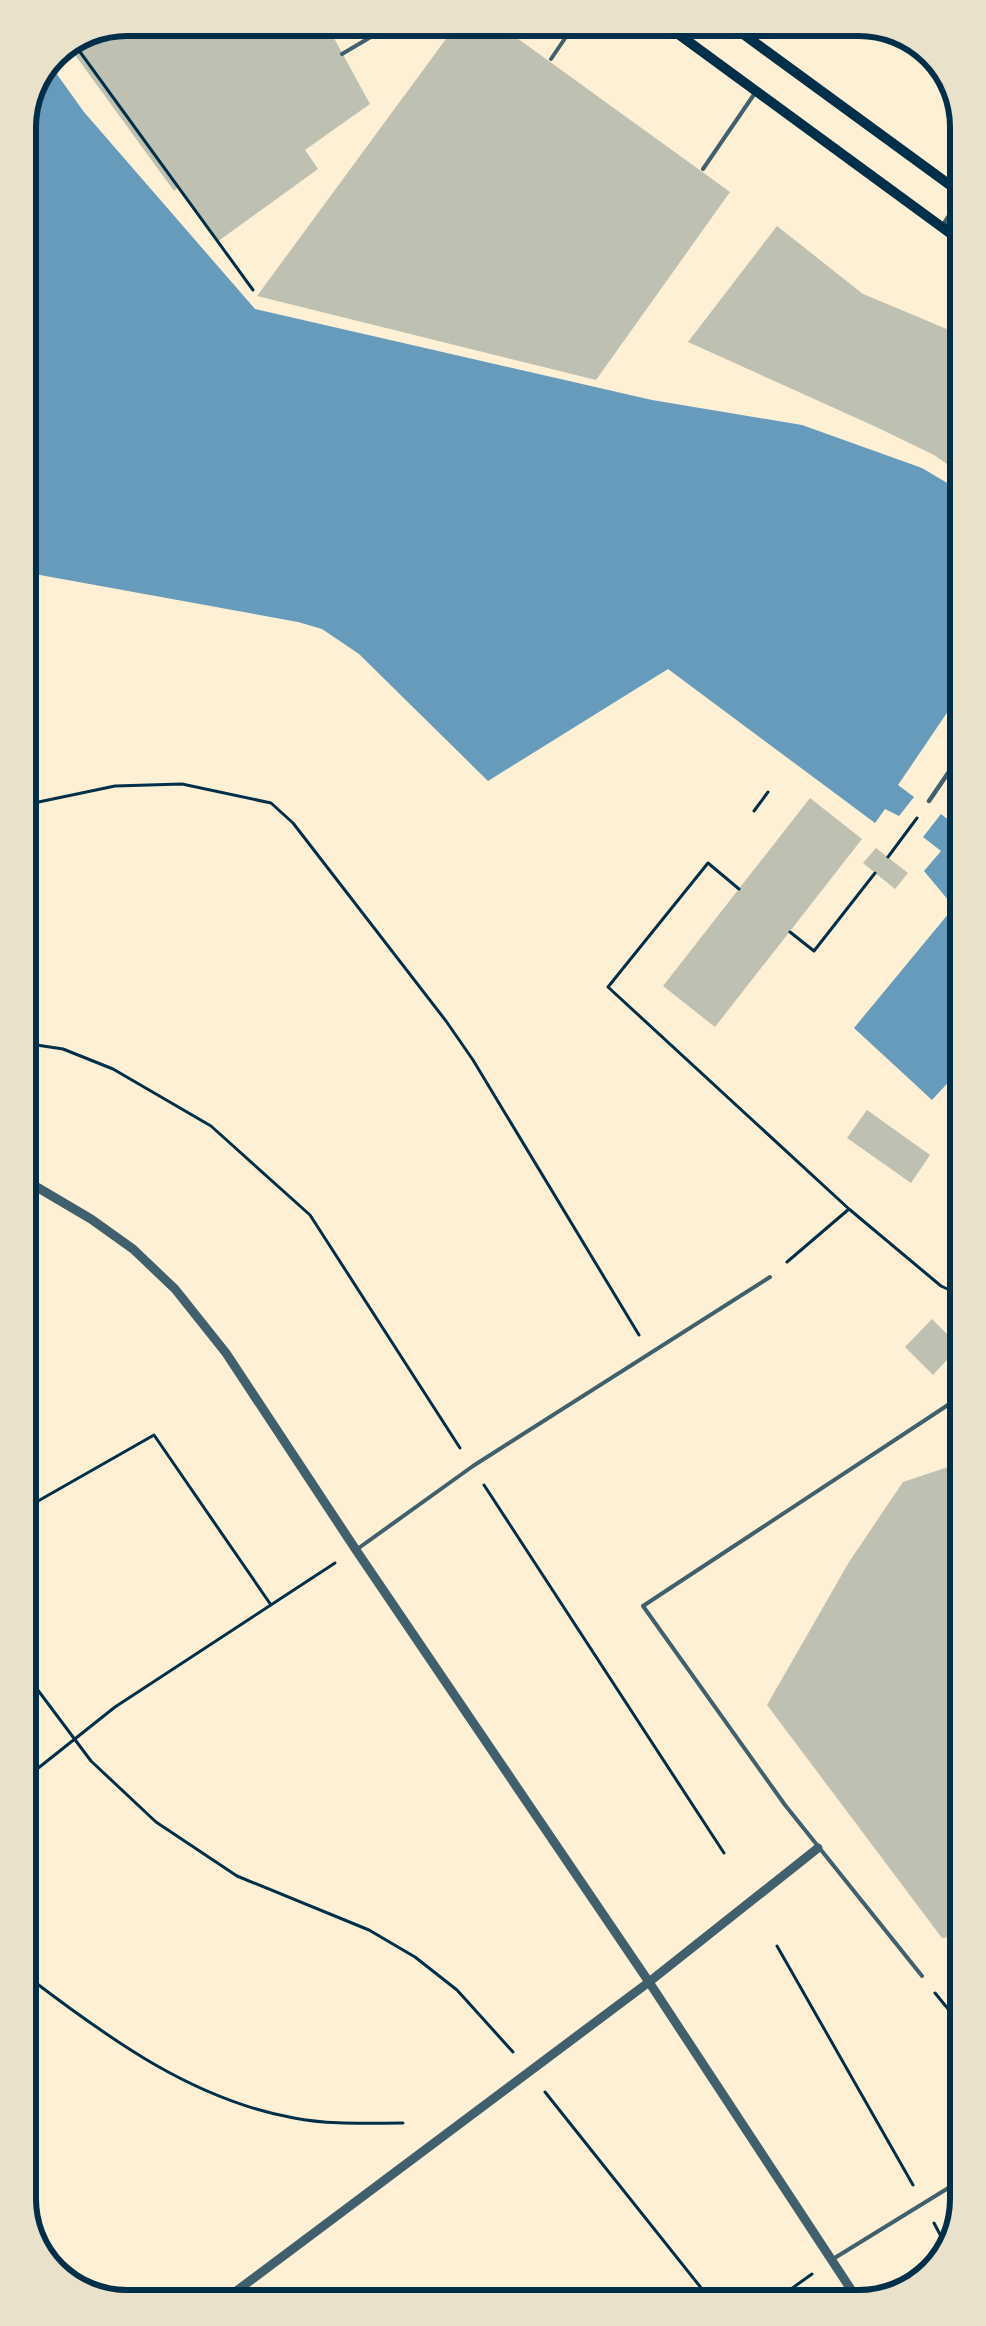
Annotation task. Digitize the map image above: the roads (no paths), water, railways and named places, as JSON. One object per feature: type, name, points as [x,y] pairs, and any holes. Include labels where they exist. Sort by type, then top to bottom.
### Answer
[{"type":"main road","points":[[681,36],[950,233]]},
{"type":"main road","points":[[745,36],[950,185]]},
{"type":"street","points":[[942,227],[950,215]]},
{"type":"street","points":[[929,801],[950,770]]},
{"type":"street","points":[[36,1186],[91,1218],[119,1239],[175,1290],[226,1353],[356,1550],[649,1982],[851,2290]]},
{"type":"street","points":[[238,2290],[527,2071],[649,1982],[818,1848]]},
{"type":"lane","points":[[342,54],[372,36]]},
{"type":"lane","points":[[550,59],[566,36]]},
{"type":"lane","points":[[703,169],[756,91]]},
{"type":"lane","points":[[356,1550],[472,1466],[770,1277]]},
{"type":"lane","points":[[922,1976],[818,1848],[644,1606],[950,1403]]},
{"type":"lane","points":[[832,2260],[950,2187]]},
{"type":"water","points":[[55,72],[84,112],[255,309],[652,400],[802,425],[922,468],[950,485],[950,708],[898,785],[914,797],[899,816],[885,809],[875,823],[668,669],[488,781],[359,654],[322,629],[298,622],[36,574],[36,122],[43,93]]},
{"type":"water","points":[[941,814],[950,821],[950,902],[924,871],[941,851],[923,837]]},
{"type":"water","points":[[950,912],[950,1080],[932,1100],[854,1028]]}]
